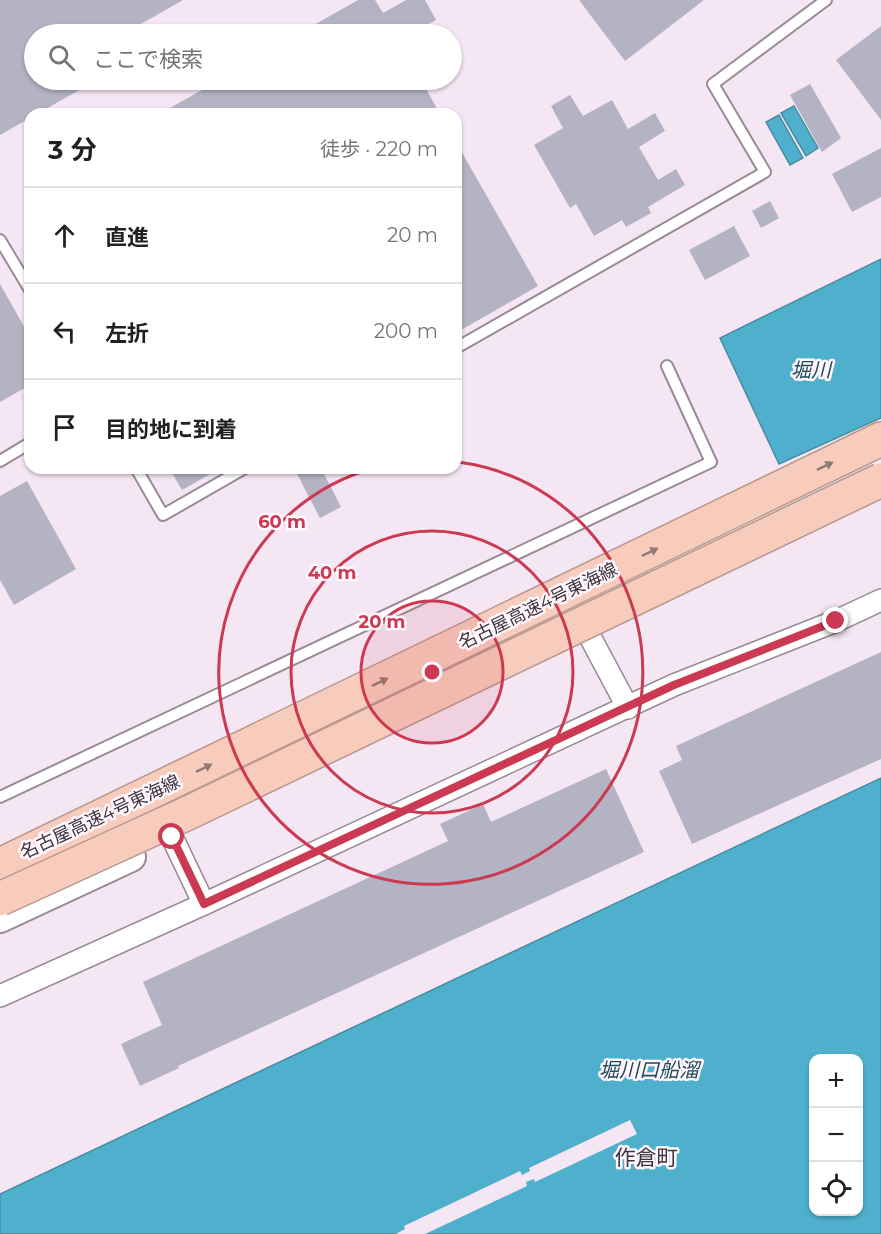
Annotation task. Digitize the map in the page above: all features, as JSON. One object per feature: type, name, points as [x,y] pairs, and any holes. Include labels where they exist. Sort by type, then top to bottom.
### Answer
[{"type":"highway","name":"名古屋高速4号東海線","points":[[0,865],[881,439]]},
{"type":"highway","name":"名古屋高速4号東海線","points":[[0,899],[209,803],[881,480]]},
{"type":"street","points":[[0,918],[172,837],[588,633],[881,473]]},
{"type":"street","points":[[0,996],[204,904],[674,685],[836,621],[881,600]]},
{"type":"street","points":[[588,633],[628,708]]},
{"type":"street","points":[[172,837],[204,904]]},
{"type":"lane","points":[[462,345],[765,172],[712,84],[826,0]]},
{"type":"lane","points":[[0,240],[24,280]]},
{"type":"lane","points":[[0,797],[711,462],[667,366]]},
{"type":"lane","points":[[0,461],[24,447]]},
{"type":"lane","points":[[139,474],[163,515],[235,474]]},
{"type":"water","points":[[794,106],[818,148],[806,156],[781,113]]},
{"type":"water","points":[[779,115],[803,158],[790,165],[766,122]]},
{"type":"water","name":"堀川","points":[[881,259],[881,418],[779,464],[720,338]]},
{"type":"water","name":"堀川口船溜","points":[[881,778],[881,1234],[0,1234],[0,1194]]},
{"type":"pier","points":[[630,1120],[637,1134],[535,1182],[534,1179],[526,1182],[527,1186],[425,1234],[396,1234],[405,1229],[404,1226],[520,1171],[522,1175],[530,1171],[529,1168]]},
{"type":"building","points":[[0,0],[183,0],[141,24],[24,24],[24,90],[79,90],[48,108],[24,108],[24,121],[0,135]]},
{"type":"building","points":[[358,0],[375,0],[383,13],[406,0],[425,0],[436,20],[429,24],[316,24]]},
{"type":"building","points":[[579,0],[704,0],[625,61]]},
{"type":"building","points":[[881,26],[881,120],[836,60]]},
{"type":"building","points":[[810,84],[841,138],[822,152],[790,95]]},
{"type":"building","points":[[202,90],[427,90],[437,108],[170,108]]},
{"type":"building","points":[[570,95],[583,116],[612,100],[628,129],[655,113],[665,131],[639,147],[658,180],[676,169],[685,185],[648,207],[651,213],[626,227],[622,220],[594,236],[576,204],[570,208],[534,145],[563,128],[551,106]]},
{"type":"building","points":[[881,148],[881,197],[852,212],[832,174]]},
{"type":"building","points":[[462,153],[538,286],[462,330]]},
{"type":"building","points":[[770,201],[779,218],[761,228],[752,211]]},
{"type":"building","points":[[734,226],[750,256],[705,280],[689,250]]},
{"type":"building","points":[[0,284],[24,326],[24,388],[0,402]]},
{"type":"building","points":[[173,474],[210,474],[182,490]]},
{"type":"building","points":[[297,474],[324,474],[341,507],[320,518]]},
{"type":"building","points":[[27,481],[76,569],[14,605],[0,580],[0,496]]},
{"type":"building","points":[[881,652],[881,759],[692,844],[659,771],[682,760],[676,746]]},
{"type":"building","points":[[606,769],[644,852],[178,1066],[179,1068],[140,1086],[121,1044],[162,1025],[143,982],[448,841],[440,824],[483,804],[491,822]]},
{"type":"district","name":"作倉町","points":[[646,1157]]},
{"type":"route","points":[[172,837],[204,904],[674,685],[836,621]]}]
